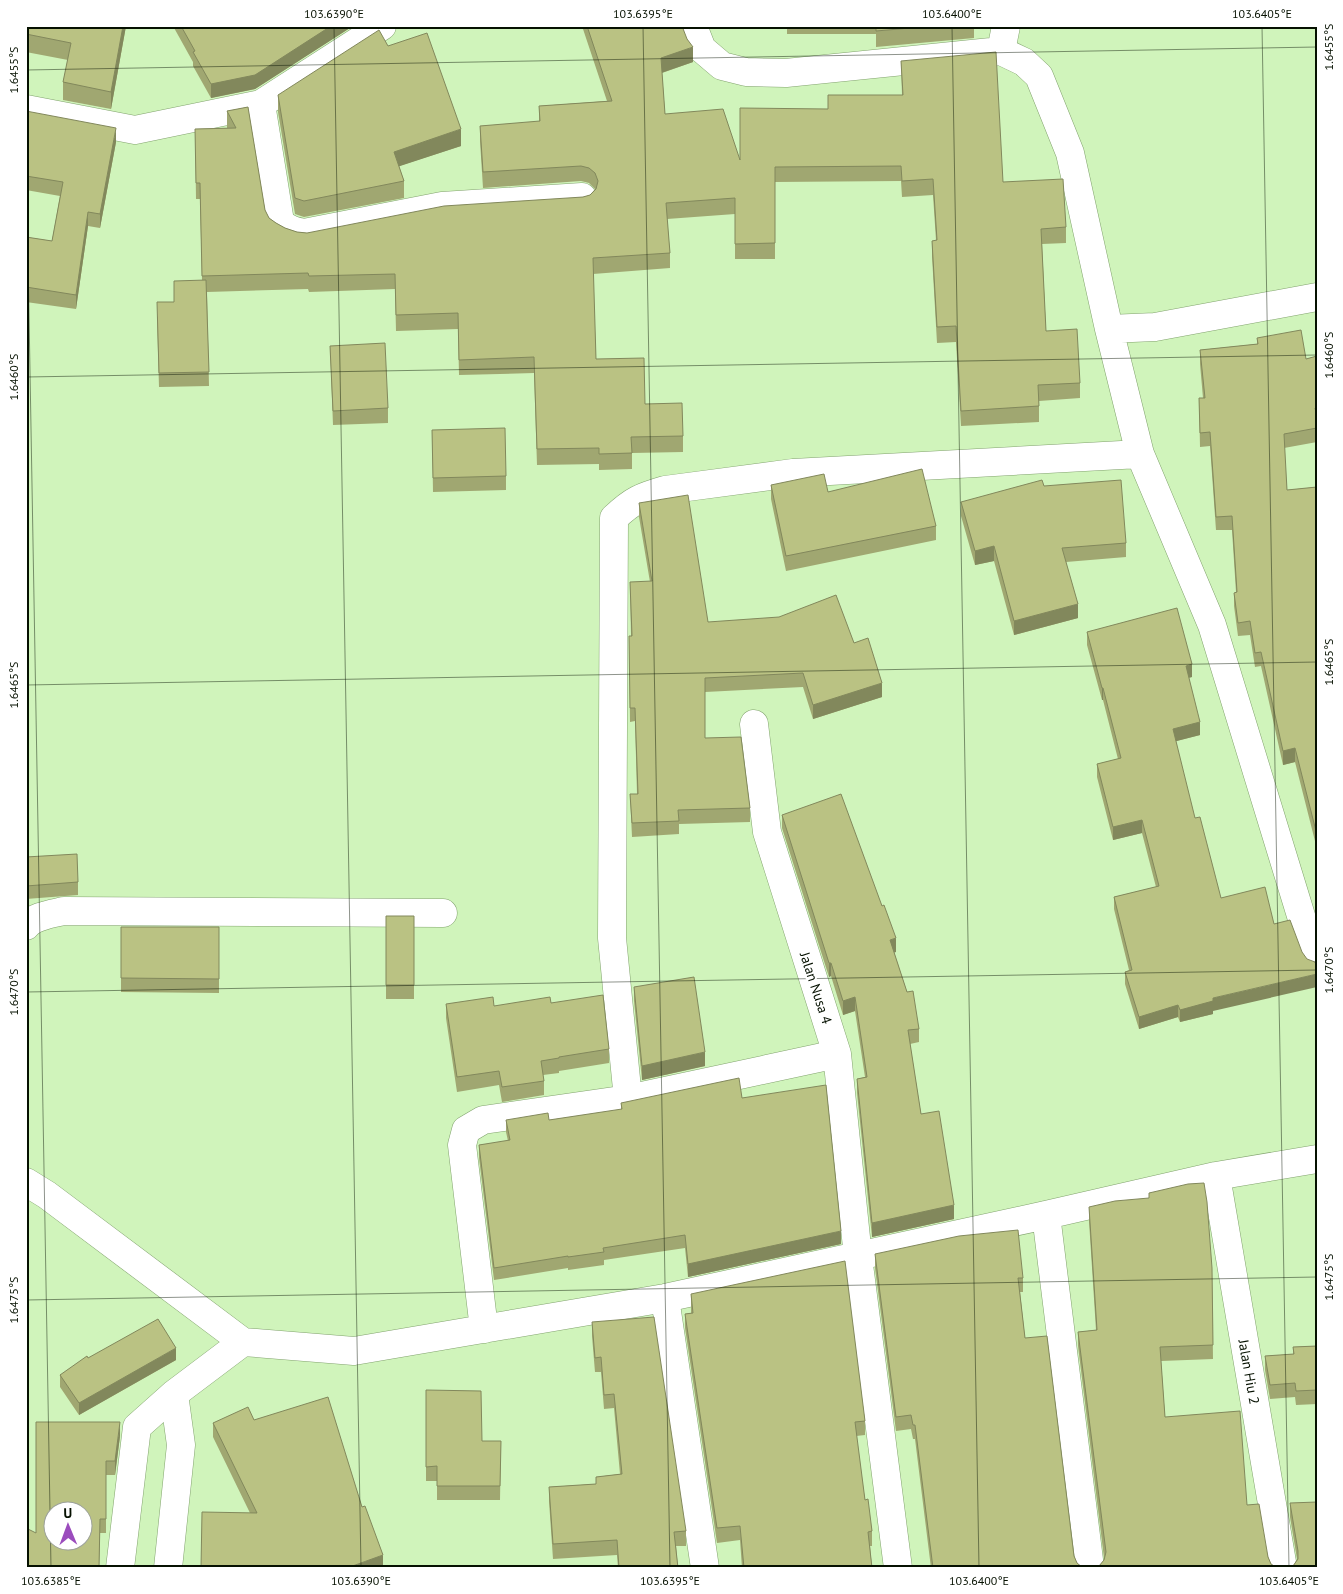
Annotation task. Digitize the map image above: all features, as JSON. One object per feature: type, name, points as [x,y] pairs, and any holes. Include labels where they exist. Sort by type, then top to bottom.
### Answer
[{"type":"street","points":[[26,109],[135,130],[261,104],[382,26]]},
{"type":"street","points":[[693,26],[702,49],[722,66],[746,72],[786,73],[1004,39],[1039,76],[1070,153],[1109,329],[1140,454],[1212,625],[1302,920],[1317,959]]},
{"type":"street","points":[[261,104],[280,222],[285,228],[294,231],[304,233],[442,206],[582,197]]},
{"type":"street","points":[[1109,329],[1155,327],[1317,297]]},
{"type":"street","points":[[628,1099],[612,938],[614,518],[628,504],[665,490],[793,473],[1140,454]]},
{"type":"street","name":"Jalan Nusa 4","points":[[754,724],[767,832],[837,1054],[858,1257],[898,1568]]},
{"type":"street","points":[[26,926],[30,921],[64,911],[442,913]]},
{"type":"street","points":[[484,1329],[462,1145],[466,1130],[483,1120],[628,1099],[837,1054]]},
{"type":"street","points":[[26,1182],[47,1195],[243,1342],[354,1351],[665,1298],[858,1257],[1216,1176],[1317,1159]]},
{"type":"street","name":"Jalan Hiu 2","points":[[1216,1176],[1283,1568]]},
{"type":"street","points":[[1046,1215],[1090,1568]]},
{"type":"street","points":[[665,1298],[705,1568]]},
{"type":"street","points":[[120,1568],[137,1427],[174,1394],[243,1342]]},
{"type":"street","points":[[168,1568],[181,1444],[174,1394]]},
{"type":"building","points":[[26,26],[123,26],[111,92],[63,82],[71,43],[26,34]]},
{"type":"building","points":[[181,26],[331,26],[255,75],[211,84]]},
{"type":"building","points":[[587,26],[682,26],[687,39],[693,47],[661,58],[665,114],[723,109],[740,160],[740,108],[828,109],[828,95],[903,95],[901,61],[996,52],[1003,182],[1063,179],[1066,227],[1041,229],[1046,331],[1077,329],[1080,383],[1038,385],[1039,406],[961,411],[956,326],[937,327],[932,241],[937,240],[933,179],[902,181],[901,166],[775,167],[775,243],[735,244],[735,198],[666,203],[670,253],[593,258],[596,359],[644,358],[645,404],[682,403],[683,436],[631,437],[632,453],[599,454],[599,448],[537,449],[534,357],[459,360],[458,313],[396,315],[395,274],[309,276],[308,273],[202,276],[200,183],[196,183],[195,129],[236,128],[227,111],[248,107],[265,210],[269,218],[276,223],[297,232],[307,233],[444,206],[590,195],[596,189],[598,181],[595,173],[589,168],[581,166],[483,172],[480,126],[540,121],[539,106],[612,101]]},
{"type":"building","points":[[876,26],[933,26],[876,31]]},
{"type":"building","points":[[379,30],[388,46],[427,33],[461,129],[394,152],[404,181],[304,201],[295,198],[278,95]]},
{"type":"building","points":[[26,111],[116,128],[100,214],[88,212],[76,295],[26,287],[26,237],[52,241],[63,182],[26,176]]},
{"type":"building","points":[[206,280],[209,372],[159,373],[157,302],[174,302],[174,281]]},
{"type":"building","points":[[1301,330],[1306,359],[1317,356],[1317,408],[1315,408],[1317,428],[1284,434],[1287,490],[1317,487],[1317,835],[1295,748],[1283,751],[1261,652],[1255,653],[1250,621],[1238,623],[1234,593],[1237,592],[1232,516],[1216,517],[1210,432],[1200,433],[1199,398],[1205,398],[1200,350],[1258,344],[1257,338]]},
{"type":"building","points":[[385,343],[388,408],[333,411],[330,346]]},
{"type":"building","points":[[505,428],[506,476],[433,478],[432,430]]},
{"type":"building","points":[[922,469],[936,526],[786,556],[771,485],[824,474],[828,492]]},
{"type":"building","points":[[1042,480],[1044,486],[1121,480],[1126,543],[1062,548],[1078,604],[1014,621],[994,546],[975,551],[961,502]]},
{"type":"building","points":[[688,495],[708,622],[779,617],[836,595],[854,643],[868,638],[882,683],[813,705],[803,673],[705,678],[705,738],[741,737],[750,808],[678,810],[679,821],[632,823],[630,794],[638,794],[635,708],[630,708],[629,636],[632,636],[630,582],[652,581],[639,503]]},
{"type":"building","points":[[1177,608],[1192,664],[1186,666],[1200,722],[1173,729],[1195,818],[1200,817],[1221,898],[1265,887],[1274,924],[1290,920],[1302,952],[1307,959],[1315,962],[1317,974],[1213,998],[1213,1001],[1180,1010],[1178,1005],[1139,1017],[1125,972],[1132,970],[1114,897],[1159,886],[1142,820],[1113,827],[1097,764],[1121,758],[1087,632]]},
{"type":"building","points":[[841,794],[882,906],[884,905],[896,938],[890,940],[907,992],[913,991],[919,1029],[908,1030],[921,1114],[939,1111],[954,1205],[872,1223],[857,1079],[867,1077],[855,997],[843,1001],[782,815]]},
{"type":"building","points":[[77,854],[78,882],[26,886],[26,857]]},
{"type":"building","points":[[386,916],[414,916],[414,985],[386,985]]},
{"type":"building","points":[[121,927],[219,927],[219,979],[121,978]]},
{"type":"building","points":[[694,977],[705,1052],[642,1066],[634,987]]},
{"type":"building","points":[[603,995],[609,1049],[541,1061],[544,1081],[502,1087],[499,1071],[457,1077],[446,1004],[493,997],[494,1006],[550,997],[551,1003]]},
{"type":"building","points":[[739,1078],[742,1098],[826,1085],[841,1231],[688,1264],[685,1235],[603,1248],[604,1252],[494,1268],[479,1145],[510,1140],[506,1120],[548,1113],[549,1120],[622,1109],[621,1103]]},
{"type":"building","points":[[1204,1183],[1212,1268],[1213,1345],[1160,1347],[1165,1417],[1240,1411],[1247,1505],[1259,1504],[1268,1557],[1271,1564],[1277,1568],[1096,1568],[1104,1560],[1106,1552],[1078,1332],[1097,1330],[1089,1207],[1115,1201],[1149,1198],[1149,1193],[1188,1184]]},
{"type":"building","points":[[1018,1230],[1023,1278],[1018,1278],[1025,1338],[1047,1336],[1074,1556],[1077,1563],[1083,1568],[933,1568],[915,1425],[913,1425],[911,1415],[896,1417],[875,1254],[959,1236]]},
{"type":"building","points":[[845,1261],[865,1421],[855,1422],[865,1500],[868,1499],[872,1531],[868,1532],[872,1568],[744,1568],[740,1526],[717,1528],[685,1314],[693,1313],[691,1294]]},
{"type":"building","points":[[654,1317],[686,1531],[674,1532],[678,1568],[619,1568],[617,1540],[553,1544],[549,1487],[596,1484],[596,1477],[622,1474],[614,1394],[604,1395],[601,1357],[595,1358],[592,1322]]},
{"type":"building","points":[[158,1319],[176,1348],[79,1403],[60,1375],[87,1356],[88,1358]]},
{"type":"building","points":[[1317,1346],[1317,1390],[1296,1391],[1295,1383],[1270,1385],[1265,1356],[1294,1354],[1293,1347]]},
{"type":"building","points":[[426,1390],[481,1391],[482,1441],[501,1441],[500,1486],[437,1486],[437,1466],[426,1467]]},
{"type":"building","points":[[328,1397],[362,1507],[365,1506],[383,1555],[347,1568],[201,1568],[202,1512],[257,1513],[213,1423],[248,1407],[254,1420]]},
{"type":"building","points":[[36,1422],[120,1422],[115,1461],[106,1461],[106,1519],[100,1519],[99,1568],[26,1568],[26,1528],[36,1533]]},
{"type":"building","points":[[1317,1502],[1317,1568],[1289,1568],[1298,1559],[1290,1503]]}]
